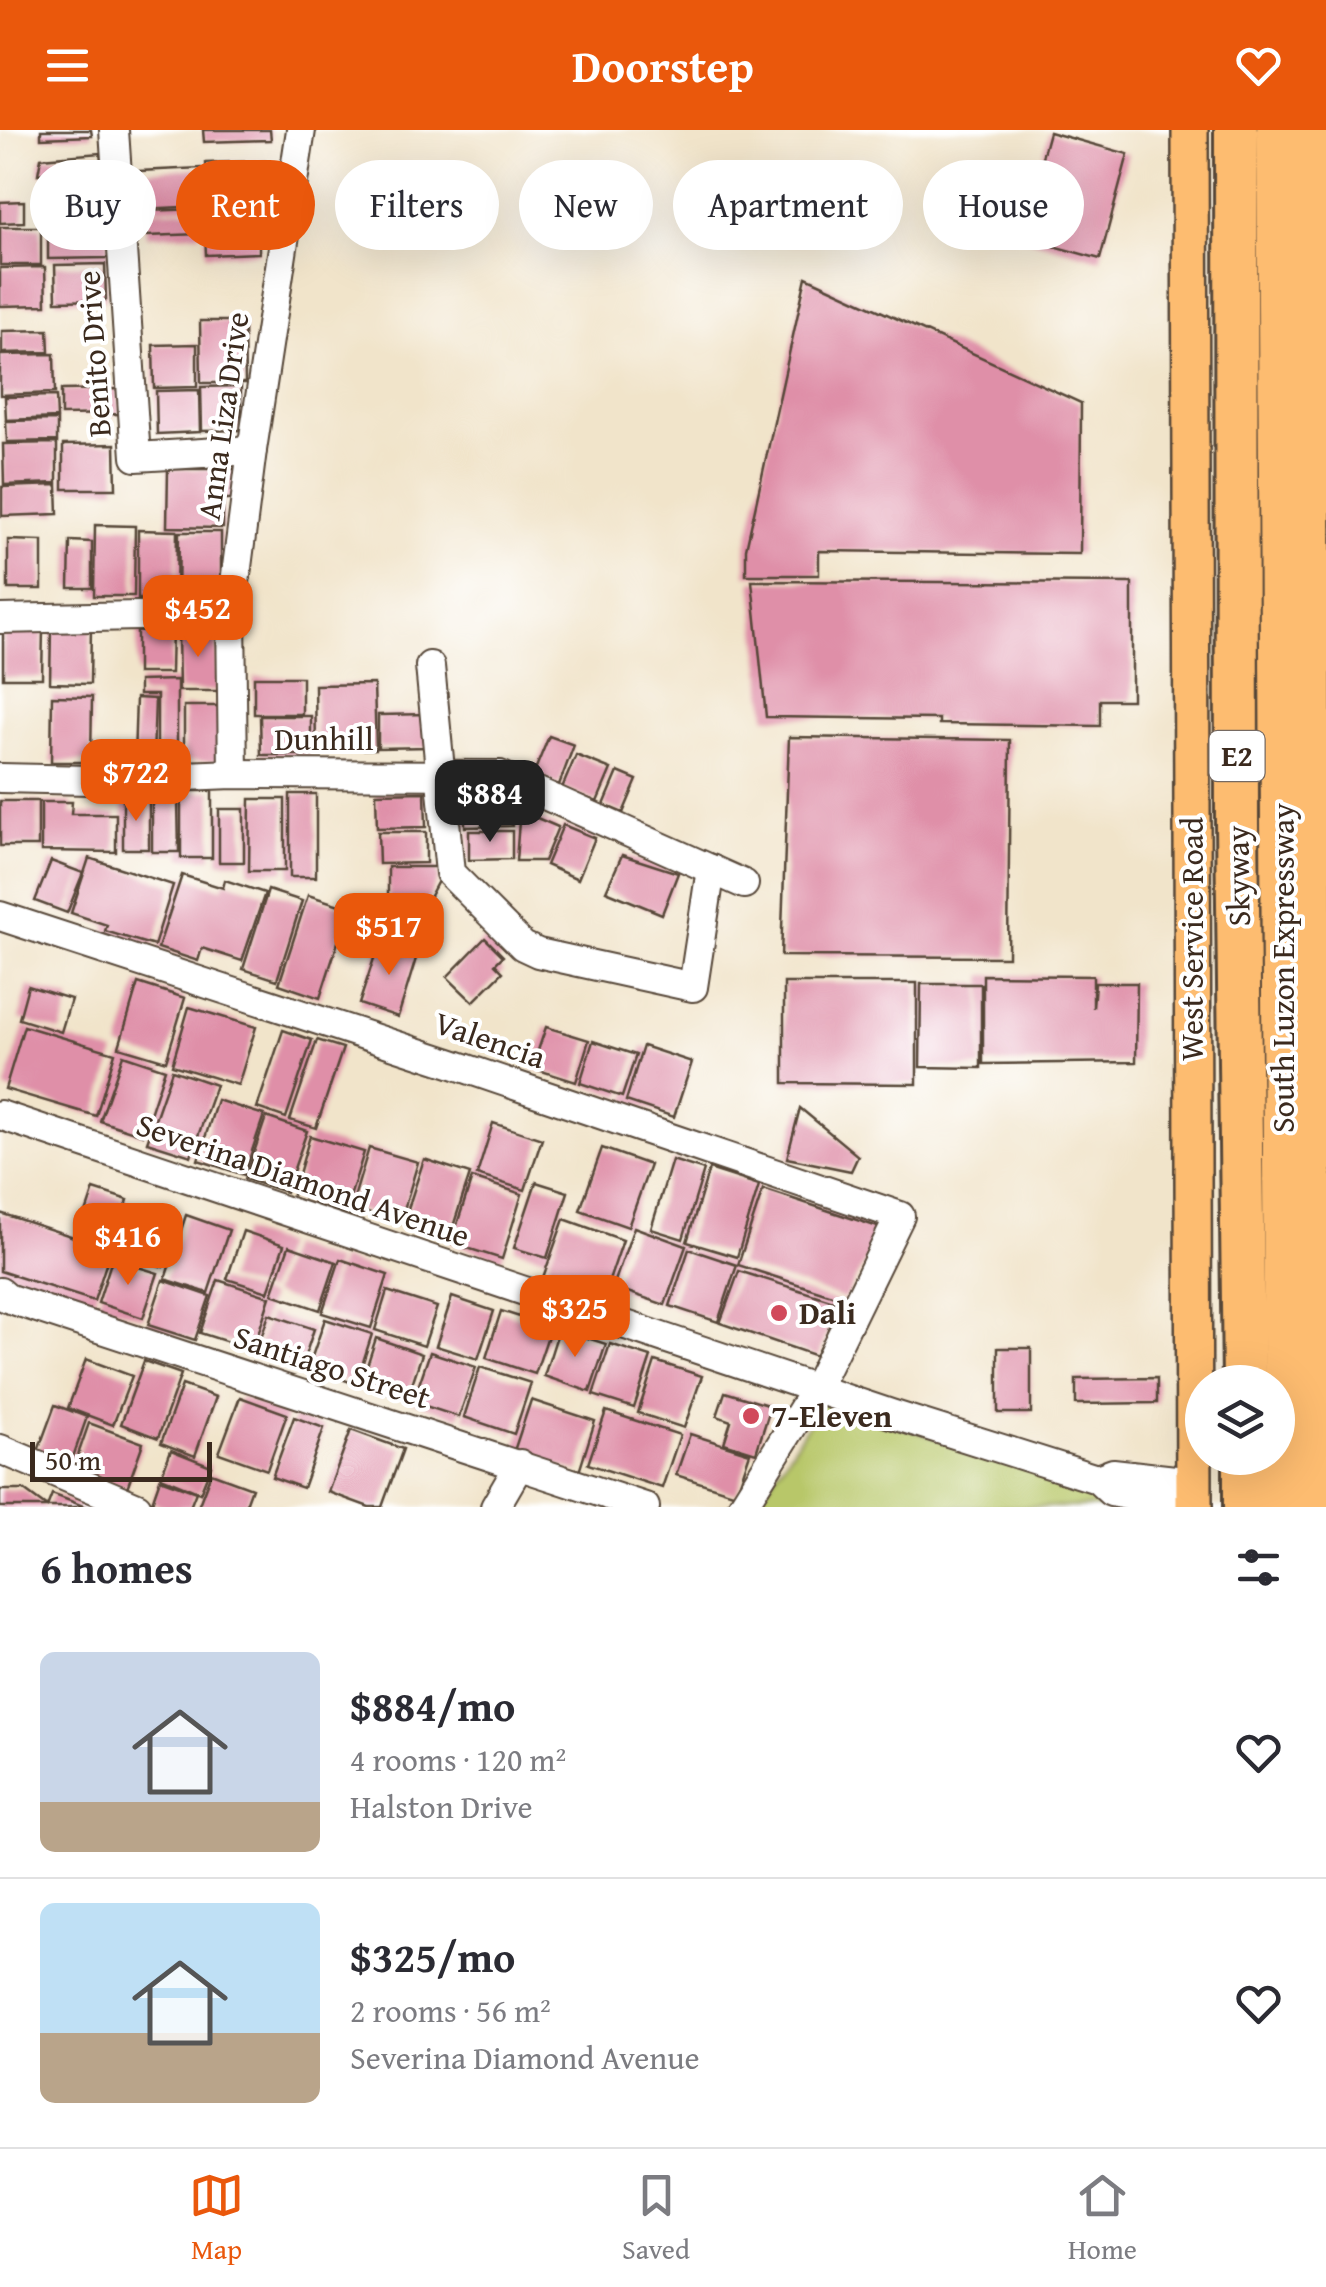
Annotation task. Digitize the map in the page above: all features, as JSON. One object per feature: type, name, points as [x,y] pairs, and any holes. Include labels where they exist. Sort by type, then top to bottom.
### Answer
[{"type":"highway","name":"South Luzon Expressway","points":[[1217,130],[1222,1365]]},
{"type":"highway","name":"Skyway","points":[[1236,130],[1237,824],[1244,1365]]},
{"type":"highway","name":"Skyway","points":[[1264,130],[1272,1365]]},
{"type":"highway","name":"South Luzon Expressway","points":[[1278,130],[1286,1507]]},
{"type":"highway","points":[[1245,1475],[1246,1507]]},
{"type":"highway","points":[[1272,1475],[1273,1507]]},
{"type":"main road","name":"West Service Road","points":[[1190,130],[1204,1492]]},
{"type":"main road","points":[[1312,130],[1314,1212],[1319,1507]]},
{"type":"street","name":"Benito Drive","points":[[114,130],[136,458],[252,450]]},
{"type":"street","name":"Anna Liza Drive","points":[[234,774],[231,614],[301,130]]},
{"type":"street","points":[[0,619],[231,614]]},
{"type":"street","points":[[430,666],[450,873],[523,946],[538,953],[692,987],[711,869]]},
{"type":"street","name":"Dunhill","points":[[0,778],[500,775],[744,884]]},
{"type":"street","name":"Valencia","points":[[0,916],[900,1216],[816,1388]]},
{"type":"street","name":"Severina Diamond Avenue","points":[[0,1115],[1097,1479],[1113,1474],[1204,1492]]},
{"type":"street","name":"Santiago Street","points":[[2,1305],[520,1464],[645,1507]]},
{"type":"street","points":[[742,1507],[816,1388]]},
{"type":"street","points":[[0,1449],[138,1507]]},
{"type":"street","points":[[495,1507],[520,1464]]},
{"type":"green space","points":[[823,1402],[1157,1507],[754,1507]]},
{"type":"building","points":[[41,130],[91,130],[92,136],[41,138]]},
{"type":"building","points":[[203,130],[270,130],[271,140],[204,142]]},
{"type":"building","points":[[1049,132],[1128,154],[1100,259],[1067,250],[1084,250],[1084,160],[1041,160]]},
{"type":"building","points":[[100,153],[101,160],[41,160]]},
{"type":"building","points":[[176,169],[176,207],[156,208],[156,170]]},
{"type":"building","points":[[24,201],[24,222],[0,223],[0,202]]},
{"type":"building","points":[[176,210],[176,235],[156,236],[156,211]]},
{"type":"building","points":[[0,227],[30,227],[30,250],[41,250],[41,265],[0,265]]},
{"type":"building","points":[[48,250],[109,250],[109,258],[48,259]]},
{"type":"building","points":[[206,250],[259,250],[259,253],[206,255]]},
{"type":"building","points":[[105,264],[106,300],[56,301],[55,265]]},
{"type":"building","points":[[45,267],[46,305],[0,306],[0,268]]},
{"type":"building","points":[[806,277],[1081,403],[1080,554],[819,551],[819,575],[746,575],[746,549]]},
{"type":"building","points":[[200,321],[244,321],[245,383],[201,383]]},
{"type":"building","points":[[48,330],[49,352],[2,353],[2,331]]},
{"type":"building","points":[[197,344],[197,387],[154,388],[153,345]]},
{"type":"building","points":[[54,354],[55,393],[0,395],[0,355]]},
{"type":"building","points":[[241,386],[241,430],[202,431],[201,387]]},
{"type":"building","points":[[119,389],[120,414],[61,415],[61,390]]},
{"type":"building","points":[[199,390],[200,432],[157,434],[156,391]]},
{"type":"building","points":[[56,396],[57,418],[6,420],[5,397]]},
{"type":"building","points":[[57,420],[57,441],[7,442],[6,421]]},
{"type":"building","points":[[57,443],[57,483],[4,485],[3,444]]},
{"type":"building","points":[[115,444],[116,489],[63,489],[63,445]]},
{"type":"building","points":[[168,469],[236,469],[236,499],[223,499],[223,528],[167,527]]},
{"type":"building","points":[[57,485],[58,514],[2,516],[2,487]]},
{"type":"building","points":[[95,525],[135,526],[134,596],[94,596]]},
{"type":"building","points":[[138,530],[177,531],[176,599],[138,599]]},
{"type":"building","points":[[179,532],[221,532],[221,601],[178,601]]},
{"type":"building","points":[[8,540],[42,541],[42,589],[8,589]]},
{"type":"building","points":[[70,541],[92,542],[92,588],[69,588]]},
{"type":"building","points":[[752,581],[1132,583],[1132,700],[1100,700],[1100,726],[766,717]]},
{"type":"building","points":[[137,626],[172,627],[171,673],[137,673]]},
{"type":"building","points":[[51,627],[91,627],[90,684],[50,683]]},
{"type":"building","points":[[3,629],[43,629],[42,678],[3,678]]},
{"type":"building","points":[[217,629],[218,691],[179,691],[178,630]]},
{"type":"building","points":[[254,677],[302,677],[302,714],[254,714]]},
{"type":"building","points":[[177,680],[177,752],[157,753],[157,695],[139,695],[139,681]]},
{"type":"building","points":[[374,684],[376,749],[316,750],[315,685]]},
{"type":"building","points":[[52,696],[92,697],[91,762],[51,762]]},
{"type":"building","points":[[136,698],[155,699],[153,760],[134,759]]},
{"type":"building","points":[[184,706],[221,706],[222,761],[184,761]]},
{"type":"building","points":[[429,714],[430,747],[378,748],[378,715]]},
{"type":"building","points":[[260,716],[311,716],[311,755],[261,755]]},
{"type":"building","points":[[549,736],[574,745],[559,785],[533,775]]},
{"type":"building","points":[[789,737],[1010,740],[1008,957],[781,956]]},
{"type":"building","points":[[576,755],[611,769],[597,802],[562,788]]},
{"type":"building","points":[[618,772],[637,780],[623,813],[604,805]]},
{"type":"building","points":[[181,791],[212,791],[212,858],[181,858]]},
{"type":"building","points":[[425,792],[426,827],[377,828],[376,793]]},
{"type":"building","points":[[290,794],[316,794],[316,877],[290,877]]},
{"type":"building","points":[[123,799],[149,799],[149,849],[123,849]]},
{"type":"building","points":[[250,799],[285,799],[285,871],[249,871]]},
{"type":"building","points":[[512,799],[512,826],[465,827],[465,800]]},
{"type":"building","points":[[152,800],[178,800],[179,852],[152,852]]},
{"type":"building","points":[[0,801],[38,801],[38,846],[0,846]]},
{"type":"building","points":[[41,802],[72,802],[71,814],[116,814],[116,852],[41,851]]},
{"type":"building","points":[[219,809],[244,809],[244,862],[219,862]]},
{"type":"building","points":[[523,812],[558,827],[544,861],[516,861]]},
{"type":"building","points":[[563,825],[595,838],[578,879],[546,865]]},
{"type":"building","points":[[469,831],[512,831],[512,859],[469,860]]},
{"type":"building","points":[[378,832],[426,832],[426,863],[379,864]]},
{"type":"building","points":[[622,855],[678,873],[662,914],[606,891]]},
{"type":"building","points":[[89,858],[173,885],[154,946],[105,931],[107,925],[71,913]]},
{"type":"building","points":[[51,861],[83,873],[67,913],[35,901]]},
{"type":"building","points":[[388,867],[437,867],[439,879],[424,907],[403,918],[388,908]]},
{"type":"building","points":[[182,875],[223,888],[225,880],[265,893],[242,961],[202,948],[198,961],[158,948]]},
{"type":"building","points":[[268,890],[302,901],[277,980],[243,969]]},
{"type":"building","points":[[308,895],[349,908],[320,998],[279,984]]},
{"type":"building","points":[[485,938],[503,956],[495,964],[503,972],[473,1002],[447,977]]},
{"type":"building","points":[[380,940],[418,952],[398,1017],[359,1004]]},
{"type":"building","points":[[983,975],[1093,976],[1093,1008],[1095,983],[1137,983],[1136,1062],[983,1064]]},
{"type":"building","points":[[138,983],[185,998],[166,1061],[119,1047]]},
{"type":"building","points":[[784,983],[917,983],[917,1084],[784,1083]]},
{"type":"building","points":[[921,984],[981,984],[981,1068],[920,1067]]},
{"type":"building","points":[[28,986],[71,999],[61,1032],[19,1019]]},
{"type":"building","points":[[189,1007],[256,1027],[238,1085],[172,1065]]},
{"type":"building","points":[[24,1026],[115,1053],[96,1116],[5,1089]]},
{"type":"building","points":[[546,1027],[589,1040],[576,1082],[532,1068]]},
{"type":"building","points":[[283,1030],[312,1040],[286,1118],[257,1108]]},
{"type":"building","points":[[317,1040],[343,1048],[316,1128],[290,1120]]},
{"type":"building","points":[[593,1041],[636,1055],[622,1097],[580,1083]]},
{"type":"building","points":[[643,1046],[692,1062],[674,1117],[626,1101]]},
{"type":"building","points":[[123,1055],[165,1069],[143,1135],[100,1121]]},
{"type":"building","points":[[172,1070],[216,1085],[191,1156],[147,1142]]},
{"type":"building","points":[[217,1100],[264,1115],[244,1175],[198,1160]]},
{"type":"building","points":[[800,1108],[858,1156],[851,1171],[787,1158]]},
{"type":"building","points":[[266,1117],[307,1131],[286,1192],[245,1179]]},
{"type":"building","points":[[493,1123],[542,1139],[525,1190],[477,1175]]},
{"type":"building","points":[[310,1136],[364,1152],[345,1213],[292,1198]]},
{"type":"building","points":[[369,1148],[418,1162],[400,1223],[351,1208]]},
{"type":"building","points":[[602,1148],[650,1165],[628,1227],[580,1210]]},
{"type":"building","points":[[424,1159],[470,1174],[450,1236],[404,1221]]},
{"type":"building","points":[[672,1160],[704,1170],[683,1239],[651,1229]]},
{"type":"building","points":[[709,1169],[759,1185],[737,1257],[687,1242]]},
{"type":"building","points":[[472,1178],[522,1194],[502,1259],[451,1243]]},
{"type":"building","points":[[536,1182],[568,1192],[547,1258],[514,1248]]},
{"type":"building","points":[[94,1189],[128,1200],[113,1245],[79,1234]]},
{"type":"building","points":[[763,1189],[884,1229],[844,1299],[738,1265]]},
{"type":"building","points":[[128,1207],[177,1223],[163,1267],[113,1251]]},
{"type":"building","points":[[0,1213],[111,1249],[94,1301],[0,1271]]},
{"type":"building","points":[[186,1215],[229,1230],[208,1293],[165,1279]]},
{"type":"building","points":[[564,1219],[623,1240],[601,1304],[541,1283]]},
{"type":"building","points":[[634,1227],[686,1246],[665,1305],[613,1287]]},
{"type":"building","points":[[243,1231],[284,1245],[268,1292],[227,1279]]},
{"type":"building","points":[[289,1246],[336,1262],[320,1310],[272,1294]]},
{"type":"building","points":[[689,1249],[737,1265],[718,1322],[670,1306]]},
{"type":"building","points":[[112,1259],[158,1273],[143,1318],[98,1303]]},
{"type":"building","points":[[340,1259],[388,1275],[371,1328],[322,1313]]},
{"type":"building","name":"Dali","points":[[739,1271],[837,1302],[819,1357],[720,1323]]},
{"type":"building","points":[[163,1280],[210,1296],[195,1340],[148,1325]]},
{"type":"building","points":[[218,1280],[270,1297],[253,1350],[200,1333]]},
{"type":"building","points":[[387,1291],[437,1307],[424,1346],[375,1330]]},
{"type":"building","points":[[452,1297],[494,1311],[478,1359],[436,1346]]},
{"type":"building","points":[[501,1311],[551,1327],[535,1374],[486,1358]]},
{"type":"building","points":[[269,1314],[314,1329],[301,1368],[256,1353]]},
{"type":"building","points":[[325,1319],[372,1334],[356,1384],[308,1368]]},
{"type":"building","points":[[559,1329],[606,1344],[590,1392],[544,1376]]},
{"type":"building","points":[[376,1338],[422,1354],[407,1399],[361,1384]]},
{"type":"building","points":[[610,1344],[651,1357],[634,1408],[593,1395]]},
{"type":"building","points":[[998,1348],[1031,1348],[1031,1413],[998,1413]]},
{"type":"building","points":[[430,1352],[476,1367],[459,1417],[413,1402]]},
{"type":"building","points":[[86,1359],[132,1376],[113,1425],[68,1408]]},
{"type":"building","points":[[144,1361],[181,1374],[158,1438],[121,1424]]},
{"type":"building","points":[[655,1361],[702,1376],[684,1428],[638,1413]]},
{"type":"building","points":[[480,1367],[531,1383],[514,1434],[464,1417]]},
{"type":"building","points":[[1157,1378],[1157,1403],[1076,1404],[1076,1379]]},
{"type":"building","points":[[182,1385],[216,1397],[195,1456],[161,1443]]},
{"type":"building","points":[[725,1392],[771,1406],[756,1453],[724,1443],[731,1421],[717,1416]]},
{"type":"building","points":[[240,1397],[287,1414],[267,1470],[219,1453]]},
{"type":"building","points":[[531,1400],[595,1421],[579,1472],[514,1451]]},
{"type":"building","points":[[55,1405],[87,1417],[71,1463],[38,1451]]},
{"type":"building","points":[[606,1411],[680,1435],[662,1488],[588,1464]]},
{"type":"building","points":[[294,1417],[324,1428],[303,1488],[272,1477]]},
{"type":"building","points":[[89,1423],[143,1443],[127,1488],[73,1469]]},
{"type":"building","points":[[351,1430],[403,1449],[382,1507],[369,1507],[328,1492]]},
{"type":"building","points":[[690,1434],[750,1453],[736,1494],[676,1475]]},
{"type":"building","points":[[171,1450],[211,1466],[200,1493],[161,1477]]},
{"type":"building","points":[[211,1473],[252,1488],[245,1507],[198,1507]]},
{"type":"building","points":[[160,1479],[196,1492],[190,1507],[165,1507],[152,1502]]},
{"type":"building","points":[[0,1490],[24,1490],[47,1507],[0,1507]]},
{"type":"building","points":[[52,1494],[86,1507],[47,1507]]},
{"type":"place","name":"Dali","points":[[779,1313]]},
{"type":"place","name":"7-Eleven","points":[[751,1416]]}]
